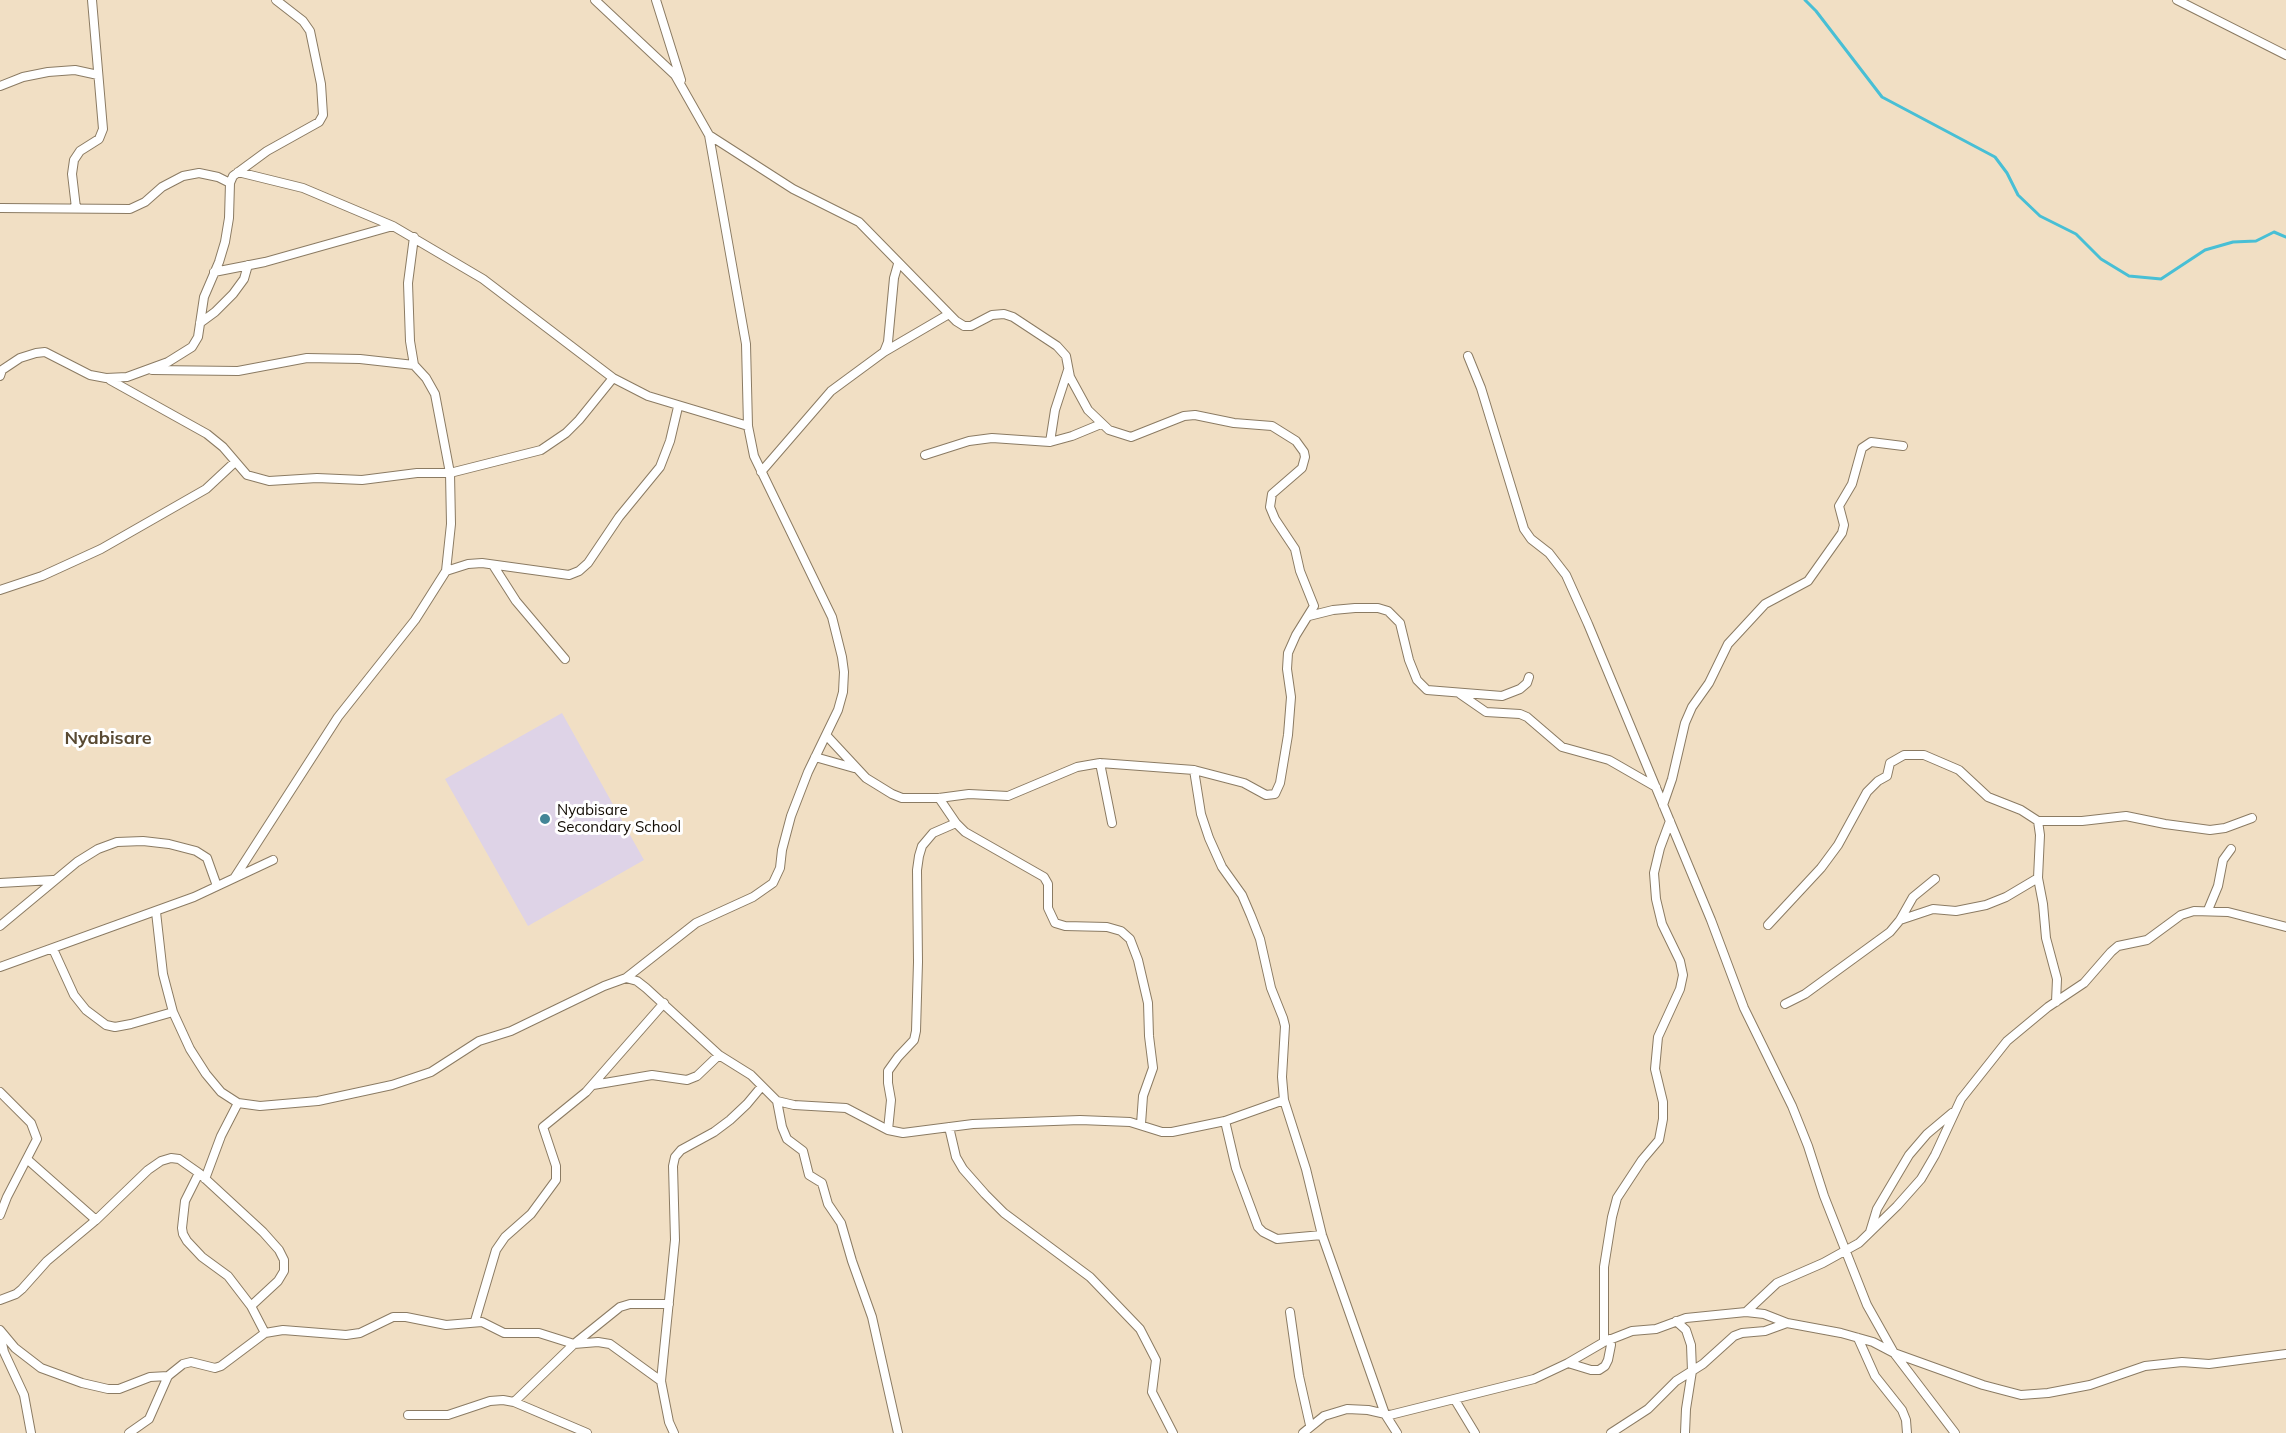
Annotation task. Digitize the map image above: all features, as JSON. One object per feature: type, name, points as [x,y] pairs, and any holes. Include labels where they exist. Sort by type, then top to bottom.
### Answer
[{"type":"street","points":[[76,208],[72,174],[74,160],[80,151],[99,139],[103,129],[92,0]]},
{"type":"street","points":[[106,378],[127,377],[150,370],[180,356],[192,347],[198,337],[204,297],[225,242],[229,218],[230,183],[238,172],[267,151],[319,122],[323,114],[321,84],[310,31],[303,21],[276,0]]},
{"type":"street","points":[[156,912],[163,974],[173,1012],[190,1049],[221,1092],[238,1103],[260,1106],[318,1101],[383,1087],[423,1075],[453,1060],[479,1041],[511,1031],[626,978],[696,923],[753,897],[773,883],[780,868],[791,816],[815,757],[838,710],[843,692],[844,672],[838,637],[832,617],[754,456],[748,426],[746,344],[709,135],[675,75],[595,0]]},
{"type":"street","points":[[656,0],[683,88]]},
{"type":"street","points":[[2177,0],[2286,55]]},
{"type":"street","points":[[0,86],[23,77],[48,72],[75,70],[98,75]]},
{"type":"street","points":[[709,135],[793,189],[859,222],[898,264],[961,324],[969,326],[977,324],[996,314],[1012,317],[1064,351],[1073,383],[1088,410],[1101,424],[1117,434],[1131,437],[1184,416],[1195,415],[1234,423],[1272,426],[1299,444],[1305,457],[1302,468],[1272,494],[1270,507],[1298,556],[1300,571],[1314,602],[1313,611],[1296,635],[1287,658],[1291,698],[1288,735],[1280,783],[1275,794],[1266,795],[1244,783],[1194,770],[1100,764],[1068,770],[1008,796],[969,794],[939,798],[897,797],[856,768],[826,735]]},
{"type":"street","points":[[238,172],[303,188],[393,226],[483,279],[613,378],[648,396],[748,426]]},
{"type":"street","points":[[0,208],[130,209],[145,202],[174,180],[199,173],[218,177],[230,183]]},
{"type":"street","points":[[214,272],[265,262],[393,226]]},
{"type":"street","points":[[235,877],[338,717],[415,620],[446,571],[451,524],[450,473],[435,394],[426,378],[414,365],[410,341],[408,283],[414,237]]},
{"type":"street","points":[[884,352],[888,342],[894,278],[898,264]]},
{"type":"street","points":[[200,323],[233,294],[244,279],[248,265]]},
{"type":"street","points":[[761,472],[831,391],[884,352],[949,314]]},
{"type":"street","points":[[0,376],[2,370],[20,358],[45,352],[84,372],[126,387],[207,434],[223,447],[247,475],[269,481],[317,478],[362,480],[417,473],[450,473],[534,452],[551,444],[579,420],[613,378]]},
{"type":"street","points":[[1468,356],[1481,388],[1524,528],[1531,539],[1550,553],[1566,575],[1656,787],[1756,1035],[1781,1079],[1867,1305],[1894,1353],[1955,1433]]},
{"type":"street","points":[[150,370],[238,372],[307,358],[360,359],[414,365]]},
{"type":"street","points":[[1050,442],[1055,410],[1068,369]]},
{"type":"street","points":[[446,571],[468,564],[569,575],[579,571],[588,563],[619,517],[660,467],[670,441],[678,406]]},
{"type":"street","points":[[926,455],[969,441],[992,438],[1050,442],[1101,424]]},
{"type":"street","points":[[1663,805],[1672,779],[1684,723],[1709,683],[1728,644],[1760,608],[1808,581],[1842,533],[1844,525],[1839,506],[1852,484],[1862,448],[1872,442],[1903,446]]},
{"type":"street","points":[[0,590],[42,576],[101,549],[206,489],[235,462]]},
{"type":"street","points":[[493,565],[516,601],[565,659]]},
{"type":"street","points":[[1309,616],[1355,608],[1378,608],[1388,611],[1400,623],[1409,660],[1417,680],[1427,690],[1502,696],[1520,689],[1527,683],[1529,677]]},
{"type":"street","points":[[1459,693],[1486,712],[1520,714],[1527,717],[1562,747],[1609,760],[1656,787]]},
{"type":"street","points":[[1768,925],[1821,868],[1839,845],[1866,792],[1887,776],[1889,766],[1896,758],[1914,754],[1938,759],[1959,770],[1988,797],[2021,810],[2038,821],[2082,821],[2126,816],[2210,830],[2225,828],[2252,818]]},
{"type":"street","points":[[815,757],[856,768]]},
{"type":"street","points":[[1100,764],[1113,823]]},
{"type":"street","points":[[1194,770],[1201,814],[1209,838],[1221,867],[1242,895],[1251,916],[1260,939],[1271,988],[1283,1018],[1285,1026],[1282,1077],[1284,1100],[1306,1169],[1322,1235],[1384,1414],[1397,1433]]},
{"type":"street","points":[[939,798],[956,824],[975,838],[1042,874],[1048,884],[1050,915],[1058,926],[1107,927],[1121,931],[1130,939],[1138,960],[1148,1003],[1153,1068],[1143,1096],[1142,1124]]},
{"type":"street","points":[[1568,1363],[1591,1371],[1599,1370],[1608,1360],[1611,1345],[1607,1341],[1604,1267],[1612,1217],[1617,1198],[1642,1160],[1659,1140],[1663,1119],[1663,1101],[1655,1069],[1658,1037],[1680,989],[1683,975],[1680,961],[1662,924],[1656,899],[1654,873],[1670,821]]},
{"type":"street","points":[[2038,821],[2040,835],[2037,878],[2043,904],[2046,938],[2057,979],[2056,1002]]},
{"type":"street","points":[[888,1130],[891,1100],[888,1071],[914,1040],[916,1031],[919,856],[922,846],[933,833],[956,824]]},
{"type":"street","points":[[0,926],[52,880],[77,862],[98,849],[117,842],[143,841],[169,844],[196,851],[207,858],[218,886]]},
{"type":"street","points":[[2208,910],[2218,886],[2221,864],[2230,849]]},
{"type":"street","points":[[0,967],[156,912],[273,860]]},
{"type":"street","points":[[1900,920],[1933,909],[1956,911],[1986,905],[2006,897],[2037,878]]},
{"type":"street","points":[[1785,1004],[1805,994],[1881,940],[1900,920],[1913,897],[1935,879]]},
{"type":"street","points":[[0,883],[52,880]]},
{"type":"street","points":[[1746,1312],[1777,1283],[1845,1252],[1898,1206],[1921,1179],[1961,1099],[2007,1041],[2084,983],[2101,961],[2118,946],[2147,940],[2181,915],[2208,910],[2228,912],[2286,927]]},
{"type":"street","points":[[53,948],[74,995],[86,1010],[106,1025],[115,1027],[173,1012]]},
{"type":"street","points":[[626,978],[637,981],[719,1055],[740,1068],[777,1101],[785,1134],[803,1151],[809,1174],[822,1183],[828,1204],[841,1223],[872,1317],[898,1433]]},
{"type":"street","points":[[475,1321],[496,1250],[506,1237],[531,1214],[556,1180],[556,1166],[543,1127],[570,1107],[592,1085],[664,1003]]},
{"type":"street","points":[[592,1085],[652,1075],[692,1079],[719,1055]]},
{"type":"street","points":[[674,1433],[669,1422],[661,1381],[675,1240],[673,1166],[675,1156],[730,1120],[762,1086]]},
{"type":"street","points":[[0,1092],[31,1123],[37,1138],[0,1215]]},
{"type":"street","points":[[777,1101],[794,1105],[846,1108],[888,1130],[903,1132],[949,1126],[1112,1120],[1142,1124],[1152,1130],[1172,1132],[1225,1121],[1284,1100]]},
{"type":"street","points":[[238,1103],[202,1176],[185,1201],[182,1228],[187,1241],[202,1257],[228,1276],[251,1306],[265,1333]]},
{"type":"street","points":[[1869,1233],[1877,1209],[1909,1155],[1927,1134],[1954,1111]]},
{"type":"street","points":[[1225,1121],[1236,1168],[1258,1227],[1277,1239],[1322,1235]]},
{"type":"street","points":[[949,1126],[956,1157],[963,1169],[985,1194],[1004,1213],[1090,1277],[1140,1329],[1156,1360],[1152,1392],[1173,1433]]},
{"type":"street","points":[[0,1300],[22,1289],[47,1260],[96,1220],[148,1170],[161,1161],[179,1159],[202,1176],[263,1232],[279,1250],[284,1260],[284,1271],[278,1281],[251,1306]]},
{"type":"street","points":[[28,1160],[96,1220]]},
{"type":"street","points":[[514,1402],[574,1344],[620,1308],[630,1304],[669,1304]]},
{"type":"street","points":[[1290,1312],[1299,1376],[1310,1425]]},
{"type":"street","points":[[1303,1433],[1310,1425],[1324,1416],[1347,1409],[1396,1414],[1534,1379],[1607,1341],[1632,1331],[1656,1329],[1698,1316],[1746,1312],[1764,1314],[1787,1323],[1823,1328],[1858,1338],[1983,1385],[2022,1395],[2048,1394],[2091,1385],[2145,1366],[2182,1362],[2209,1364],[2286,1354]]},
{"type":"street","points":[[129,1433],[149,1419],[168,1377],[176,1368],[191,1362],[215,1368],[221,1366],[265,1333],[283,1330],[346,1335],[360,1333],[393,1317],[406,1317],[446,1325],[475,1321],[504,1332],[539,1333],[574,1344],[598,1342],[610,1344],[661,1381]]},
{"type":"street","points":[[1676,1321],[1686,1330],[1689,1338],[1692,1371],[1685,1433]]},
{"type":"street","points":[[1611,1433],[1648,1409],[1676,1381],[1703,1364],[1734,1336],[1765,1331],[1787,1323]]},
{"type":"street","points":[[0,1330],[15,1348],[40,1368],[82,1383],[119,1389],[150,1377],[168,1377]]},
{"type":"street","points":[[0,1335],[4,1352],[24,1395],[31,1433]]},
{"type":"street","points":[[1858,1338],[1875,1376],[1902,1410],[1907,1433]]},
{"type":"street","points":[[408,1415],[448,1415],[490,1401],[503,1400],[514,1402],[586,1433]]},
{"type":"street","points":[[1455,1400],[1471,1431]]},
{"type":"shaded area","name":"Nyabisare Secondary School","points":[[562,713],[644,860],[528,926],[445,779]]},
{"type":"waterway","points":[[1805,0],[1882,97],[1995,157],[2007,173],[2018,195],[2040,216],[2076,234],[2101,259],[2129,276],[2161,279],[2205,250],[2233,242],[2256,241],[2274,232],[2286,237]]},
{"type":"place","name":"Nyabisare Secondary School","points":[[545,819]]},
{"type":"district","name":"Nyabisare","points":[[108,739]]}]
